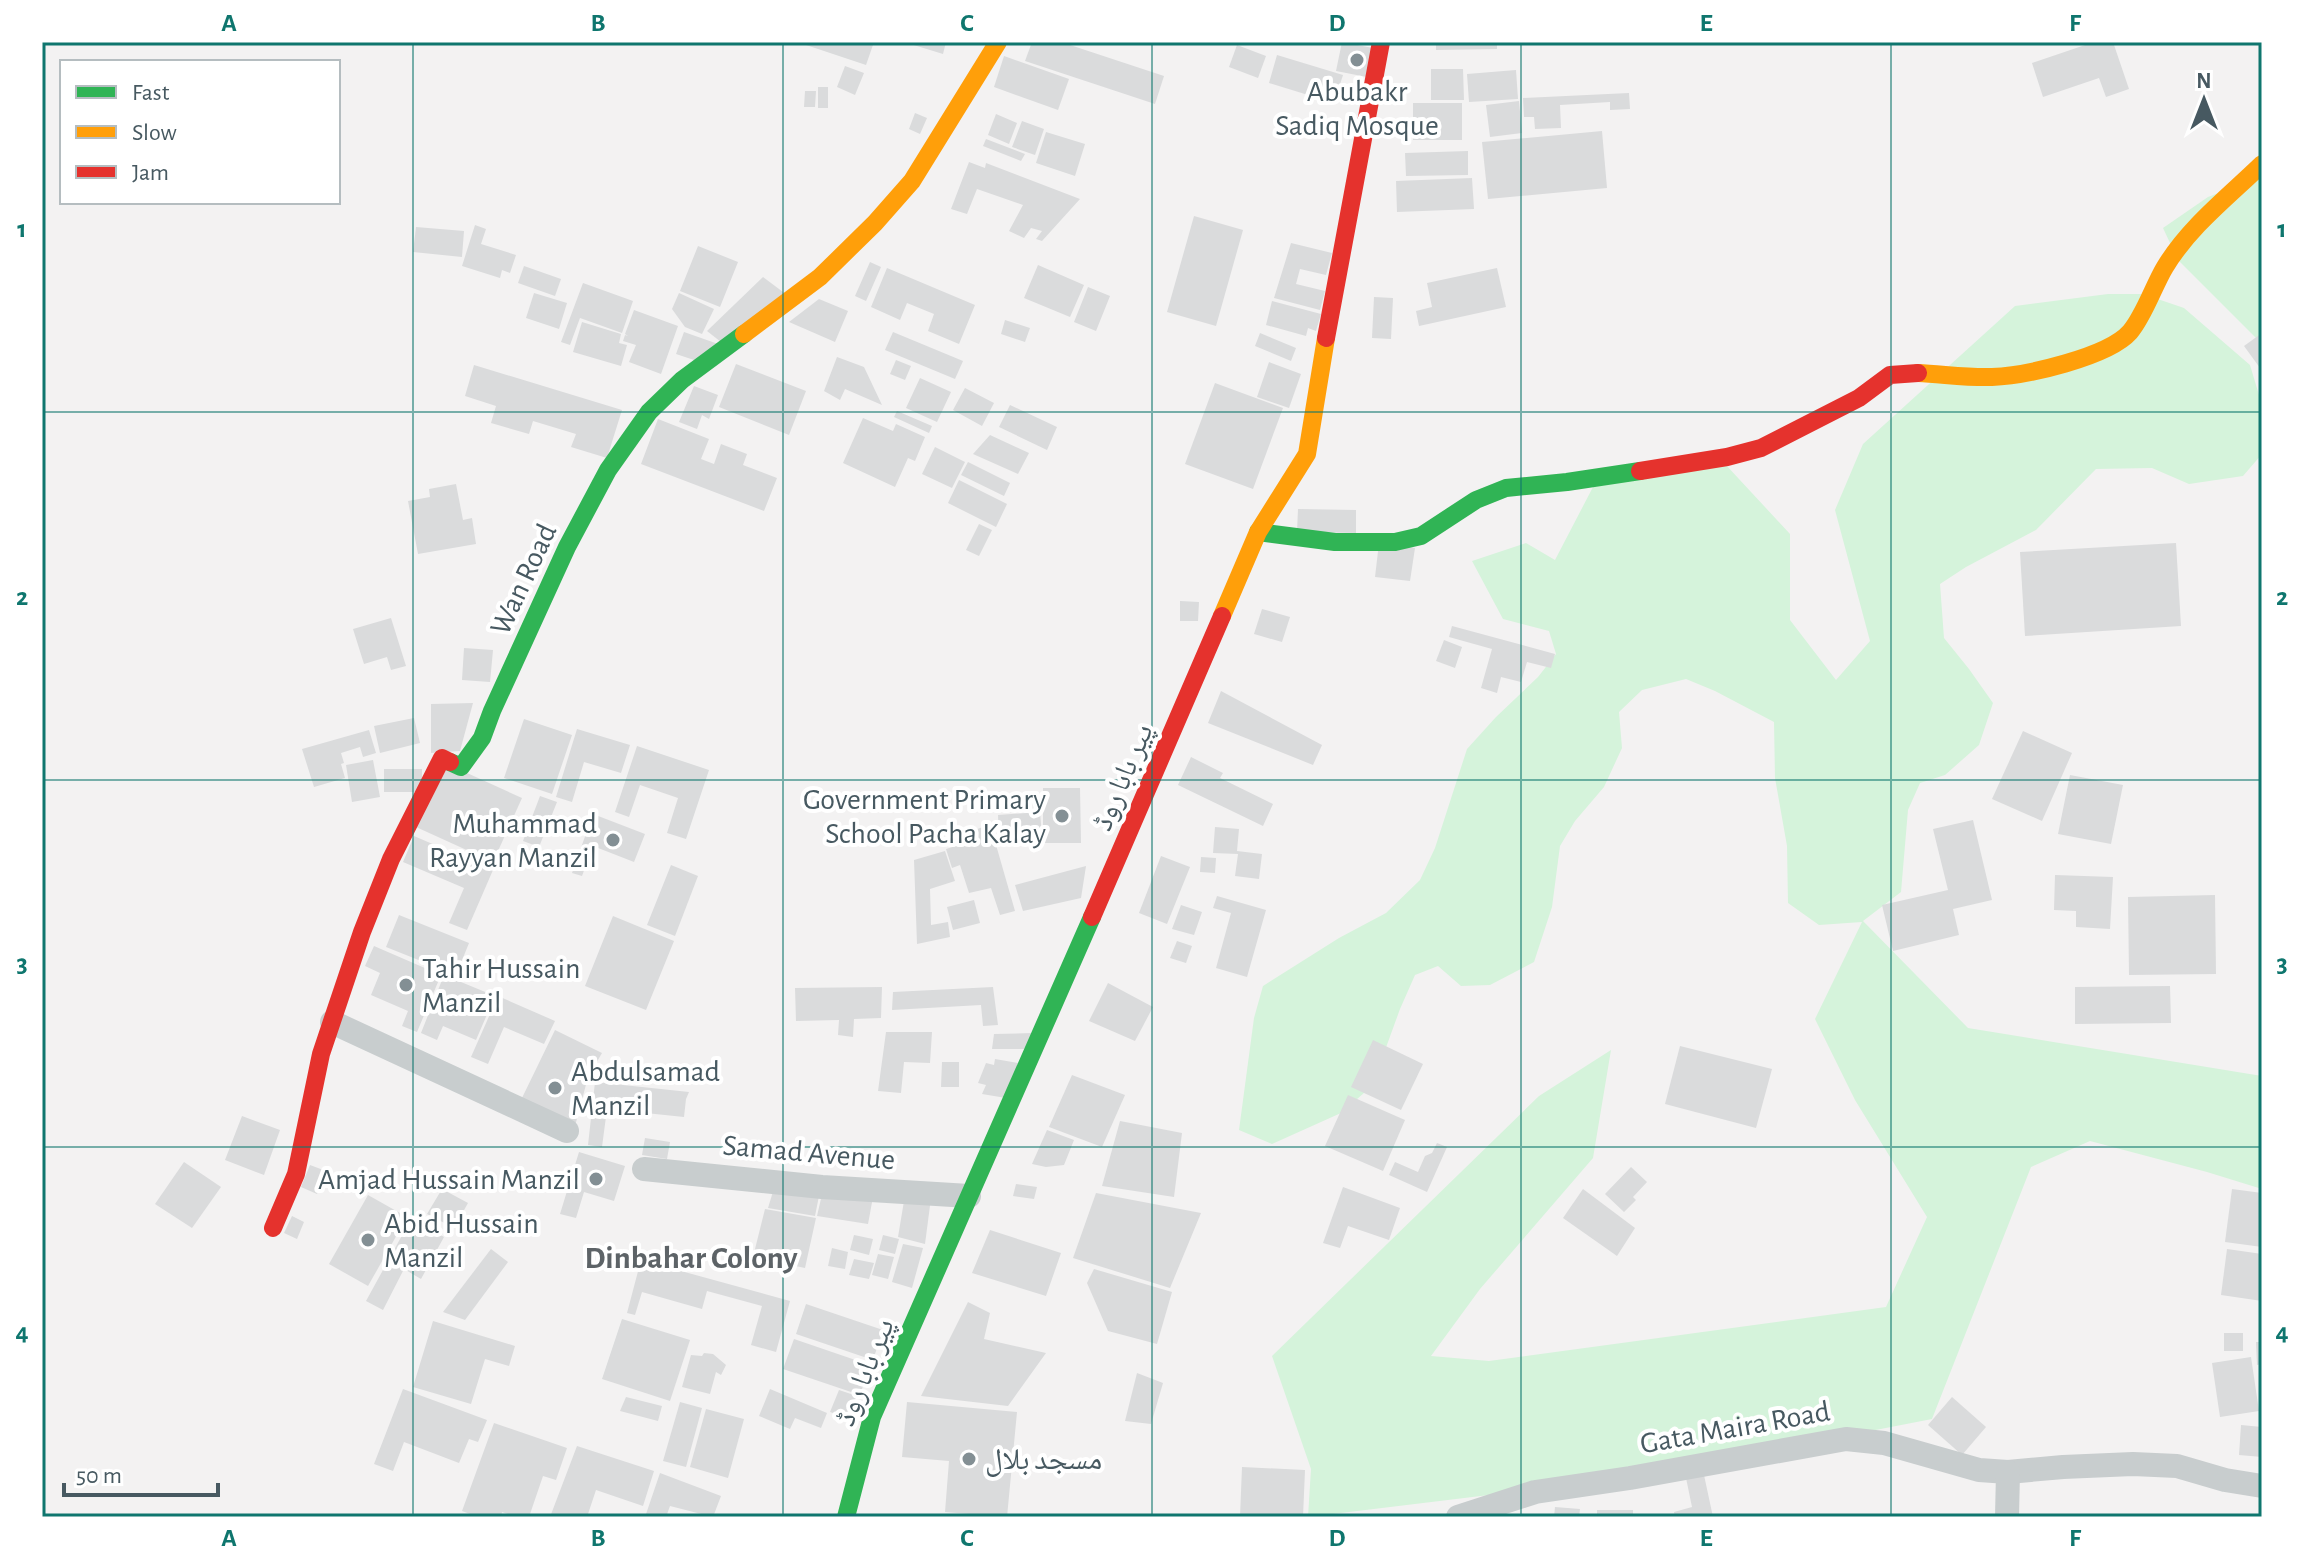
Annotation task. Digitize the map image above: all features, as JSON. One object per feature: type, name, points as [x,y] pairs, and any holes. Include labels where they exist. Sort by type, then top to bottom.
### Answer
[{"type":"street","name":"Wan Road","points":[[273,1228],[296,1174],[321,1054],[362,932],[391,859],[442,758],[461,767],[482,738],[567,547],[608,470],[649,412],[682,380],[820,277],[875,223],[912,181],[998,42]]},
{"type":"street","name":"پیر بابا روڈ","points":[[846,1517],[872,1417],[1143,802],[1258,532],[1307,454],[1381,42]]},
{"type":"street","points":[[1258,532],[1335,542],[1395,542],[1421,536],[1476,500],[1506,488],[1567,482],[1727,457],[1761,448],[1859,398],[1890,375],[1908,372],[1993,377],[2042,369],[2089,356],[2118,342],[2131,331],[2166,265],[2192,232],[2262,164]]},
{"type":"street","points":[[332,1022],[567,1131]]},
{"type":"street","name":"Samad Avenue","points":[[644,1169],[822,1187],[969,1196]]},
{"type":"street","name":"Gata Maira Road","points":[[1458,1517],[1535,1492],[1846,1439],[1884,1443],[1979,1470],[2008,1472],[2105,1465],[2177,1466],[2225,1480],[2262,1486]]},
{"type":"street","points":[[2007,1517],[2008,1472]]},
{"type":"green space","points":[[2262,176],[2262,344],[2178,260],[2163,228],[2208,197]]},
{"type":"green space","points":[[2108,294],[2143,294],[2184,308],[2250,365],[2262,405],[2262,454],[2243,476],[2189,484],[2152,468],[2096,469],[2036,530],[1940,584],[1944,638],[1993,703],[1979,745],[1945,775],[1920,783],[1908,810],[1901,892],[1863,921],[1968,1028],[2262,1076],[2262,1189],[2090,1141],[2031,1167],[1932,1419],[1630,1478],[1308,1517],[1311,1469],[1272,1356],[1539,1096],[1611,1050],[1593,1158],[1480,1289],[1431,1356],[1489,1361],[1886,1307],[1927,1217],[1855,1100],[1815,1019],[1862,922],[1819,925],[1788,903],[1787,846],[1775,778],[1774,722],[1686,679],[1642,690],[1619,712],[1622,748],[1604,787],[1575,821],[1560,846],[1552,907],[1534,962],[1490,985],[1461,986],[1438,966],[1415,975],[1372,1086],[1341,1113],[1272,1144],[1239,1130],[1254,1018],[1263,986],[1339,938],[1386,913],[1420,880],[1435,848],[1467,749],[1538,677],[1556,654],[1549,631],[1503,619],[1472,561],[1526,543],[1555,560],[1593,487],[1726,465],[1790,534],[1790,620],[1836,680],[1870,641],[1835,510],[1863,444],[2015,306]]},
{"type":"building","points":[[797,42],[874,42],[866,65]]},
{"type":"building","points":[[904,42],[946,42],[943,54]]},
{"type":"building","points":[[1032,42],[1061,42],[1164,76],[1155,104],[1025,61]]},
{"type":"building","name":"Abubakr Sadiq Mosque","points":[[1342,42],[1378,49],[1372,78],[1336,71]]},
{"type":"building","points":[[1436,42],[1497,42],[1497,49],[1436,50]]},
{"type":"building","points":[[2094,42],[2113,42],[2129,89],[2106,97],[2099,78],[2043,97],[2032,63]]},
{"type":"building","points":[[1237,45],[1266,56],[1258,78],[1229,67]]},
{"type":"building","points":[[1277,55],[1343,75],[1334,103],[1269,83]]},
{"type":"building","points":[[1004,56],[1069,79],[1058,110],[994,87]]},
{"type":"building","points":[[845,66],[864,73],[855,95],[837,87]]},
{"type":"building","points":[[1431,69],[1463,69],[1464,100],[1431,100]]},
{"type":"building","points":[[1516,70],[1518,99],[1469,102],[1467,74]]},
{"type":"building","points":[[818,87],[828,87],[828,108],[818,108]]},
{"type":"building","points":[[805,91],[816,91],[815,107],[804,107]]},
{"type":"building","points":[[1629,93],[1630,109],[1610,110],[1610,102],[1560,105],[1561,128],[1535,129],[1534,117],[1524,117],[1523,98]]},
{"type":"building","points":[[1519,101],[1522,133],[1490,137],[1486,105]]},
{"type":"building","points":[[1413,103],[1462,103],[1462,140],[1413,140]]},
{"type":"building","points":[[915,113],[927,118],[920,134],[909,129]]},
{"type":"building","points":[[996,114],[1017,123],[1009,144],[988,135]]},
{"type":"building","points":[[1022,121],[1044,129],[1035,155],[1012,147]]},
{"type":"building","points":[[1602,131],[1607,188],[1488,199],[1482,142]]},
{"type":"building","points":[[1046,132],[1085,144],[1075,176],[1036,163]]},
{"type":"building","points":[[986,139],[1025,154],[1021,161],[983,146]]},
{"type":"building","points":[[1468,151],[1468,175],[1406,176],[1405,153]]},
{"type":"building","points":[[969,162],[985,168],[986,163],[1080,199],[1042,241],[1036,239],[1042,231],[1031,228],[1024,238],[1009,231],[1023,205],[977,189],[967,214],[951,209]]},
{"type":"building","points":[[1472,178],[1474,209],[1397,212],[1396,181]]},
{"type":"building","points":[[1194,216],[1243,230],[1216,326],[1167,312]]},
{"type":"building","points":[[475,225],[486,229],[481,244],[516,255],[510,273],[502,270],[500,278],[462,266]]},
{"type":"building","points":[[416,227],[464,231],[462,257],[413,252]]},
{"type":"building","points":[[1291,243],[1332,253],[1326,275],[1300,269],[1296,284],[1325,291],[1320,310],[1274,298]]},
{"type":"building","points":[[698,246],[738,262],[720,307],[680,291]]},
{"type":"building","points":[[870,262],[881,267],[866,301],[855,296]]},
{"type":"building","points":[[1038,265],[1084,285],[1070,317],[1024,298]]},
{"type":"building","points":[[524,266],[561,279],[555,296],[518,283]]},
{"type":"building","points":[[887,268],[975,305],[959,344],[928,331],[934,314],[907,303],[900,320],[871,307]]},
{"type":"building","points":[[1497,268],[1506,307],[1419,326],[1416,311],[1432,307],[1427,283]]},
{"type":"building","points":[[763,277],[787,295],[721,342],[707,331]]},
{"type":"building","points":[[583,283],[633,301],[622,333],[580,318],[570,345],[561,342]]},
{"type":"building","points":[[1088,287],[1110,296],[1096,331],[1074,322]]},
{"type":"building","points":[[534,293],[567,303],[559,329],[526,318]]},
{"type":"building","points":[[679,293],[714,309],[702,334],[685,327],[672,309]]},
{"type":"building","points":[[1374,297],[1393,298],[1391,339],[1372,338]]},
{"type":"building","points":[[819,299],[848,311],[835,342],[789,322]]},
{"type":"building","points":[[1272,301],[1321,314],[1316,331],[1308,328],[1306,336],[1266,325]]},
{"type":"building","points":[[634,310],[678,326],[661,374],[629,362],[636,345],[623,341],[625,335],[628,336],[625,334]]},
{"type":"building","points":[[1005,320],[1030,328],[1025,342],[1001,334]]},
{"type":"building","points":[[582,322],[621,334],[619,343],[627,345],[621,366],[573,352]]},
{"type":"building","points":[[684,332],[721,345],[697,361],[676,354]]},
{"type":"building","points":[[893,332],[963,361],[955,379],[885,350]]},
{"type":"building","points":[[1260,333],[1296,348],[1291,361],[1255,346]]},
{"type":"building","points":[[2262,333],[2262,366],[2260,368],[2244,346]]},
{"type":"building","points":[[837,357],[864,367],[882,405],[845,389],[840,400],[824,391]]},
{"type":"building","points":[[896,360],[911,366],[905,380],[890,374]]},
{"type":"building","points":[[1269,362],[1301,374],[1289,408],[1257,397]]},
{"type":"building","points":[[736,364],[806,391],[789,435],[719,407]]},
{"type":"building","points":[[474,365],[622,410],[607,458],[571,447],[576,434],[533,421],[529,434],[491,423],[496,406],[465,396]]},
{"type":"building","points":[[920,378],[951,392],[937,422],[906,408]]},
{"type":"building","points":[[1215,383],[1283,408],[1253,489],[1185,464]]},
{"type":"building","points":[[694,386],[718,395],[709,419],[702,415],[697,429],[679,422]]},
{"type":"building","points":[[965,388],[994,403],[982,426],[953,410]]},
{"type":"building","points":[[1010,405],[1057,427],[1047,450],[999,427]]},
{"type":"building","points":[[897,411],[932,426],[929,433],[894,417]]},
{"type":"building","points":[[863,418],[893,431],[896,424],[925,437],[915,461],[908,458],[895,487],[843,463]]},
{"type":"building","points":[[658,419],[709,439],[701,459],[714,464],[721,444],[747,454],[743,465],[777,478],[764,511],[641,464]]},
{"type":"building","points":[[990,435],[1029,453],[1018,474],[973,454]]},
{"type":"building","points":[[935,447],[965,462],[952,488],[922,474]]},
{"type":"building","points":[[968,462],[1010,483],[1004,496],[961,475]]},
{"type":"building","points":[[959,480],[1007,504],[996,527],[948,503]]},
{"type":"building","points":[[456,484],[463,520],[472,518],[476,544],[418,554],[408,501],[430,497],[429,489]]},
{"type":"building","points":[[1298,509],[1356,510],[1356,533],[1297,532]]},
{"type":"building","points":[[979,524],[992,530],[979,556],[966,550]]},
{"type":"building","points":[[1379,543],[1415,548],[1410,581],[1375,577]]},
{"type":"building","points":[[2176,543],[2181,626],[2025,636],[2020,552]]},
{"type":"building","points":[[1180,601],[1199,602],[1198,621],[1180,621]]},
{"type":"building","points":[[1262,609],[1290,617],[1282,642],[1254,634]]},
{"type":"building","points":[[391,618],[406,666],[391,670],[387,657],[364,664],[353,629]]},
{"type":"building","points":[[1452,626],[1555,654],[1551,668],[1527,662],[1521,682],[1501,677],[1497,693],[1481,688],[1492,649],[1449,637]]},
{"type":"building","points":[[1444,640],[1462,647],[1455,668],[1436,661]]},
{"type":"building","points":[[464,648],[493,650],[490,682],[462,680]]},
{"type":"building","points":[[1221,691],[1322,745],[1313,765],[1208,723]]},
{"type":"building","points":[[473,703],[460,751],[431,753],[431,704]]},
{"type":"building","points":[[414,718],[420,743],[380,753],[374,726]]},
{"type":"building","points":[[524,719],[572,735],[552,794],[504,778]]},
{"type":"building","points":[[577,729],[630,745],[621,773],[584,762],[572,802],[556,797]]},
{"type":"building","points":[[369,730],[376,753],[363,757],[360,747],[341,753],[345,778],[314,787],[302,749]]},
{"type":"building","points":[[2023,731],[2072,753],[2042,821],[1992,799]]},
{"type":"building","points":[[637,746],[709,770],[686,839],[667,833],[678,798],[640,785],[629,817],[615,812]]},
{"type":"building","points":[[1191,757],[1223,773],[1220,778],[1273,804],[1263,826],[1178,785]]},
{"type":"building","points":[[373,760],[380,797],[352,802],[346,765]]},
{"type":"building","points":[[445,763],[522,798],[493,862],[416,827]]},
{"type":"building","points":[[384,769],[422,769],[422,792],[384,792]]},
{"type":"building","points":[[2070,775],[2123,785],[2111,844],[2058,834]]},
{"type":"building","name":"Government Primary School Pacha Kalay","points":[[1043,788],[1080,788],[1081,843],[1043,843]]},
{"type":"building","points":[[540,796],[557,802],[539,847],[523,841]]},
{"type":"building","points":[[1040,812],[1042,836],[999,840],[998,815]]},
{"type":"building","name":"Muhammad Rayyan Manzil","points":[[593,814],[645,834],[634,862],[593,846],[582,876],[572,873]]},
{"type":"building","points":[[1973,820],[1992,900],[1953,909],[1959,935],[1893,951],[1882,905],[1948,890],[1933,829]]},
{"type":"building","points":[[990,824],[1015,911],[1000,915],[991,888],[969,893],[960,865],[952,868],[946,849],[962,844],[960,836]]},
{"type":"building","points":[[1215,827],[1239,829],[1237,851],[1262,854],[1259,879],[1235,876],[1238,854],[1213,853]]},
{"type":"building","points":[[414,836],[493,870],[467,930],[449,923],[464,888],[403,862]]},
{"type":"building","points":[[945,851],[955,881],[930,889],[931,925],[948,922],[950,937],[917,944],[914,860]]},
{"type":"building","points":[[1161,856],[1190,867],[1167,924],[1139,913]]},
{"type":"building","points":[[1201,857],[1216,858],[1215,873],[1200,872]]},
{"type":"building","points":[[671,865],[698,876],[675,936],[647,925]]},
{"type":"building","points":[[1086,866],[1081,898],[1023,911],[1015,885]]},
{"type":"building","points":[[2055,875],[2113,877],[2110,929],[2076,927],[2076,911],[2054,910]]},
{"type":"building","points":[[2215,895],[2216,974],[2129,975],[2128,897]]},
{"type":"building","points":[[1217,896],[1266,910],[1247,977],[1216,968],[1231,913],[1213,908]]},
{"type":"building","points":[[974,900],[980,923],[953,930],[947,907]]},
{"type":"building","points":[[1181,905],[1202,912],[1194,935],[1172,929]]},
{"type":"building","points":[[399,915],[469,943],[456,975],[386,947]]},
{"type":"building","points":[[613,916],[674,941],[646,1010],[585,986]]},
{"type":"building","points":[[1177,941],[1192,946],[1186,963],[1170,958]]},
{"type":"building","name":"Tahir Hussain Manzil","points":[[374,946],[441,975],[417,1032],[402,1026],[408,1011],[371,995],[380,973],[365,966]]},
{"type":"building","points":[[444,975],[495,996],[476,1040],[443,1026],[437,1040],[421,1033]]},
{"type":"building","points":[[1108,983],[1153,1007],[1135,1041],[1089,1021]]},
{"type":"building","points":[[2170,986],[2171,1023],[2075,1024],[2075,987]]},
{"type":"building","points":[[882,987],[881,1018],[854,1019],[853,1037],[838,1035],[839,1020],[796,1021],[795,988]]},
{"type":"building","points":[[993,987],[998,1025],[983,1026],[981,1005],[892,1010],[893,992]]},
{"type":"building","points":[[498,996],[555,1021],[544,1044],[504,1027],[488,1064],[471,1057]]},
{"type":"building","name":"Abdulsamad Manzil","points":[[555,1030],[602,1053],[588,1077],[575,1126],[521,1100]]},
{"type":"building","points":[[886,1032],[932,1032],[930,1063],[904,1062],[901,1093],[878,1091]]},
{"type":"building","points":[[1033,1033],[1024,1049],[992,1049],[994,1034]]},
{"type":"building","points":[[1373,1040],[1423,1064],[1401,1110],[1351,1087]]},
{"type":"building","points":[[1680,1046],[1772,1069],[1756,1128],[1665,1104]]},
{"type":"building","points":[[995,1059],[1018,1063],[1006,1098],[982,1094],[986,1085],[978,1083],[986,1063],[994,1065]]},
{"type":"building","points":[[942,1062],[959,1062],[959,1087],[941,1087]]},
{"type":"building","points":[[1072,1075],[1125,1095],[1102,1147],[1049,1127]]},
{"type":"building","points":[[595,1082],[689,1092],[684,1117],[607,1109],[602,1147],[588,1145]]},
{"type":"building","points":[[1348,1095],[1405,1120],[1383,1171],[1325,1146]]},
{"type":"building","points":[[242,1116],[280,1130],[264,1175],[225,1160]]},
{"type":"building","points":[[1120,1121],[1182,1133],[1174,1197],[1102,1186]]},
{"type":"building","points":[[1047,1130],[1074,1140],[1064,1165],[1046,1167],[1032,1164]]},
{"type":"building","points":[[645,1138],[670,1142],[667,1159],[642,1155]]},
{"type":"building","points":[[1437,1143],[1447,1147],[1427,1192],[1389,1175],[1395,1162],[1418,1172],[1425,1156],[1432,1153]]},
{"type":"building","name":"Amjad Hussain Manzil","points":[[579,1152],[625,1166],[614,1201],[584,1192],[576,1218],[560,1214]]},
{"type":"building","points":[[184,1162],[221,1187],[192,1228],[155,1204]]},
{"type":"building","points":[[310,1165],[326,1171],[317,1194],[301,1187]]},
{"type":"building","points":[[1631,1167],[1647,1182],[1624,1212],[1605,1194]]},
{"type":"building","points":[[1016,1184],[1037,1187],[1034,1199],[1013,1196]]},
{"type":"building","points":[[775,1185],[820,1191],[815,1216],[768,1208]]},
{"type":"building","points":[[1343,1187],[1400,1208],[1389,1240],[1348,1226],[1340,1248],[1323,1243]]},
{"type":"building","points":[[442,1189],[468,1203],[454,1228],[427,1214]]},
{"type":"building","points":[[1583,1189],[1635,1228],[1617,1256],[1563,1218]]},
{"type":"building","points":[[2232,1189],[2262,1193],[2262,1247],[2225,1242]]},
{"type":"building","points":[[823,1190],[873,1197],[868,1224],[817,1216]]},
{"type":"building","points":[[1096,1193],[1201,1213],[1170,1288],[1073,1258]]},
{"type":"building","name":"Abid Hussain Manzil","points":[[368,1195],[407,1217],[368,1286],[329,1264]]},
{"type":"building","points":[[905,1195],[931,1198],[925,1244],[898,1237]]},
{"type":"building","points":[[765,1209],[816,1218],[805,1268],[753,1257]]},
{"type":"building","points":[[292,1216],[304,1222],[297,1239],[284,1233]]},
{"type":"building","points":[[411,1219],[444,1237],[421,1279],[404,1269],[383,1310],[366,1301]]},
{"type":"building","points":[[990,1230],[1061,1253],[1046,1296],[972,1273]]},
{"type":"building","points":[[854,1235],[873,1239],[869,1255],[850,1250]]},
{"type":"building","points":[[883,1235],[899,1239],[895,1254],[879,1250]]},
{"type":"building","points":[[903,1244],[923,1248],[912,1288],[892,1282]]},
{"type":"building","points":[[832,1248],[848,1252],[845,1269],[828,1266]]},
{"type":"building","points":[[491,1249],[508,1262],[465,1320],[443,1312]]},
{"type":"building","points":[[2227,1249],[2262,1254],[2262,1301],[2221,1295]]},
{"type":"building","points":[[878,1254],[894,1257],[888,1279],[872,1275]]},
{"type":"building","points":[[854,1259],[874,1263],[869,1279],[849,1275]]},
{"type":"building","points":[[641,1260],[790,1301],[776,1352],[751,1345],[762,1306],[707,1291],[702,1309],[642,1292],[635,1315],[627,1313]]},
{"type":"building","points":[[1094,1269],[1172,1292],[1157,1344],[1108,1331],[1087,1283]]},
{"type":"building","points":[[968,1302],[990,1313],[984,1339],[1046,1353],[1008,1406],[921,1396]]},
{"type":"building","points":[[806,1304],[883,1330],[873,1360],[796,1334]]},
{"type":"building","points":[[622,1319],[690,1340],[670,1401],[602,1379]]},
{"type":"building","points":[[433,1321],[515,1346],[509,1366],[485,1359],[471,1404],[413,1387]]},
{"type":"building","points":[[2224,1333],[2243,1333],[2243,1351],[2224,1351]]},
{"type":"building","points":[[794,1339],[870,1365],[860,1395],[783,1369]]},
{"type":"building","points":[[2256,1342],[2262,1342],[2262,1364],[2257,1365]]},
{"type":"building","points":[[704,1353],[713,1354],[726,1365],[721,1375],[716,1372],[710,1394],[682,1387],[691,1355],[702,1356]]},
{"type":"building","points":[[2251,1357],[2259,1411],[2220,1417],[2212,1363]]},
{"type":"building","points":[[1137,1373],[1163,1383],[1151,1424],[1125,1421]]},
{"type":"building","points":[[403,1389],[487,1420],[478,1442],[469,1439],[459,1463],[404,1442],[393,1471],[374,1464]]},
{"type":"building","points":[[770,1389],[827,1413],[821,1428],[795,1418],[790,1429],[759,1416]]},
{"type":"building","points":[[839,1390],[857,1396],[848,1418],[830,1412]]},
{"type":"building","points":[[626,1397],[662,1406],[658,1421],[620,1411]]},
{"type":"building","points":[[1952,1397],[1986,1427],[1962,1455],[1928,1425]]},
{"type":"building","points":[[680,1402],[702,1408],[686,1467],[663,1461]]},
{"type":"building","name":"مسجد بلال","points":[[907,1402],[1017,1412],[1007,1517],[969,1517],[969,1514],[945,1512],[949,1461],[902,1457]]},
{"type":"building","points":[[706,1409],[744,1419],[728,1478],[690,1467]]},
{"type":"building","points":[[494,1423],[567,1448],[556,1480],[543,1476],[529,1517],[502,1512],[501,1517],[478,1517],[462,1511]]},
{"type":"building","points":[[2241,1425],[2262,1427],[2262,1457],[2239,1455]]},
{"type":"building","points":[[577,1446],[654,1471],[643,1506],[596,1490],[587,1517],[550,1517]]},
{"type":"building","points":[[1242,1467],[1305,1470],[1303,1517],[1240,1517]]},
{"type":"building","points":[[660,1473],[721,1496],[713,1517],[670,1506],[666,1517],[645,1517]]},
{"type":"building","points":[[1704,1475],[1713,1517],[1675,1517],[1674,1512],[1692,1507],[1686,1478]]},
{"type":"building","points":[[1555,1507],[1580,1509],[1579,1517],[1554,1517]]},
{"type":"building","points":[[1597,1510],[1633,1510],[1633,1517],[1597,1517]]},
{"type":"traffic: fast","points":[[450,762],[461,767],[482,738],[567,547],[608,470],[649,412],[682,380],[744,334]]},
{"type":"traffic: fast","points":[[1258,532],[1335,542],[1395,542],[1421,536],[1476,500],[1506,488],[1640,471]]},
{"type":"traffic: fast","points":[[846,1517],[872,1417],[1092,917]]},
{"type":"traffic: slow","points":[[744,334],[820,277],[912,181],[998,42]]},
{"type":"traffic: slow","points":[[1918,373],[2007,376],[2065,364],[2119,341],[2135,325],[2175,252],[2210,212],[2262,164]]},
{"type":"traffic: slow","points":[[1222,616],[1258,532],[1307,454],[1326,338]]},
{"type":"traffic: jam","points":[[1326,338],[1381,42]]},
{"type":"traffic: jam","points":[[1640,471],[1727,457],[1761,448],[1859,398],[1890,375],[1918,373]]},
{"type":"traffic: jam","points":[[1092,917],[1222,616]]},
{"type":"traffic: jam","points":[[273,1228],[296,1174],[321,1054],[362,932],[391,859],[442,758],[450,762]]},
{"type":"place","name":"Abubakr Sadiq Mosque","points":[[1357,60]]},
{"type":"place","name":"Government Primary School Pacha Kalay","points":[[1062,816]]},
{"type":"place","name":"Muhammad Rayyan Manzil","points":[[613,840]]},
{"type":"place","name":"Tahir Hussain Manzil","points":[[406,985]]},
{"type":"place","name":"Abdulsamad Manzil","points":[[555,1088]]},
{"type":"place","name":"Amjad Hussain Manzil","points":[[596,1179]]},
{"type":"place","name":"Abid Hussain Manzil","points":[[368,1240]]},
{"type":"place","name":"مسجد بلال","points":[[969,1459]]},
{"type":"district","name":"Dinbahar Colony","points":[[691,1257]]}]
